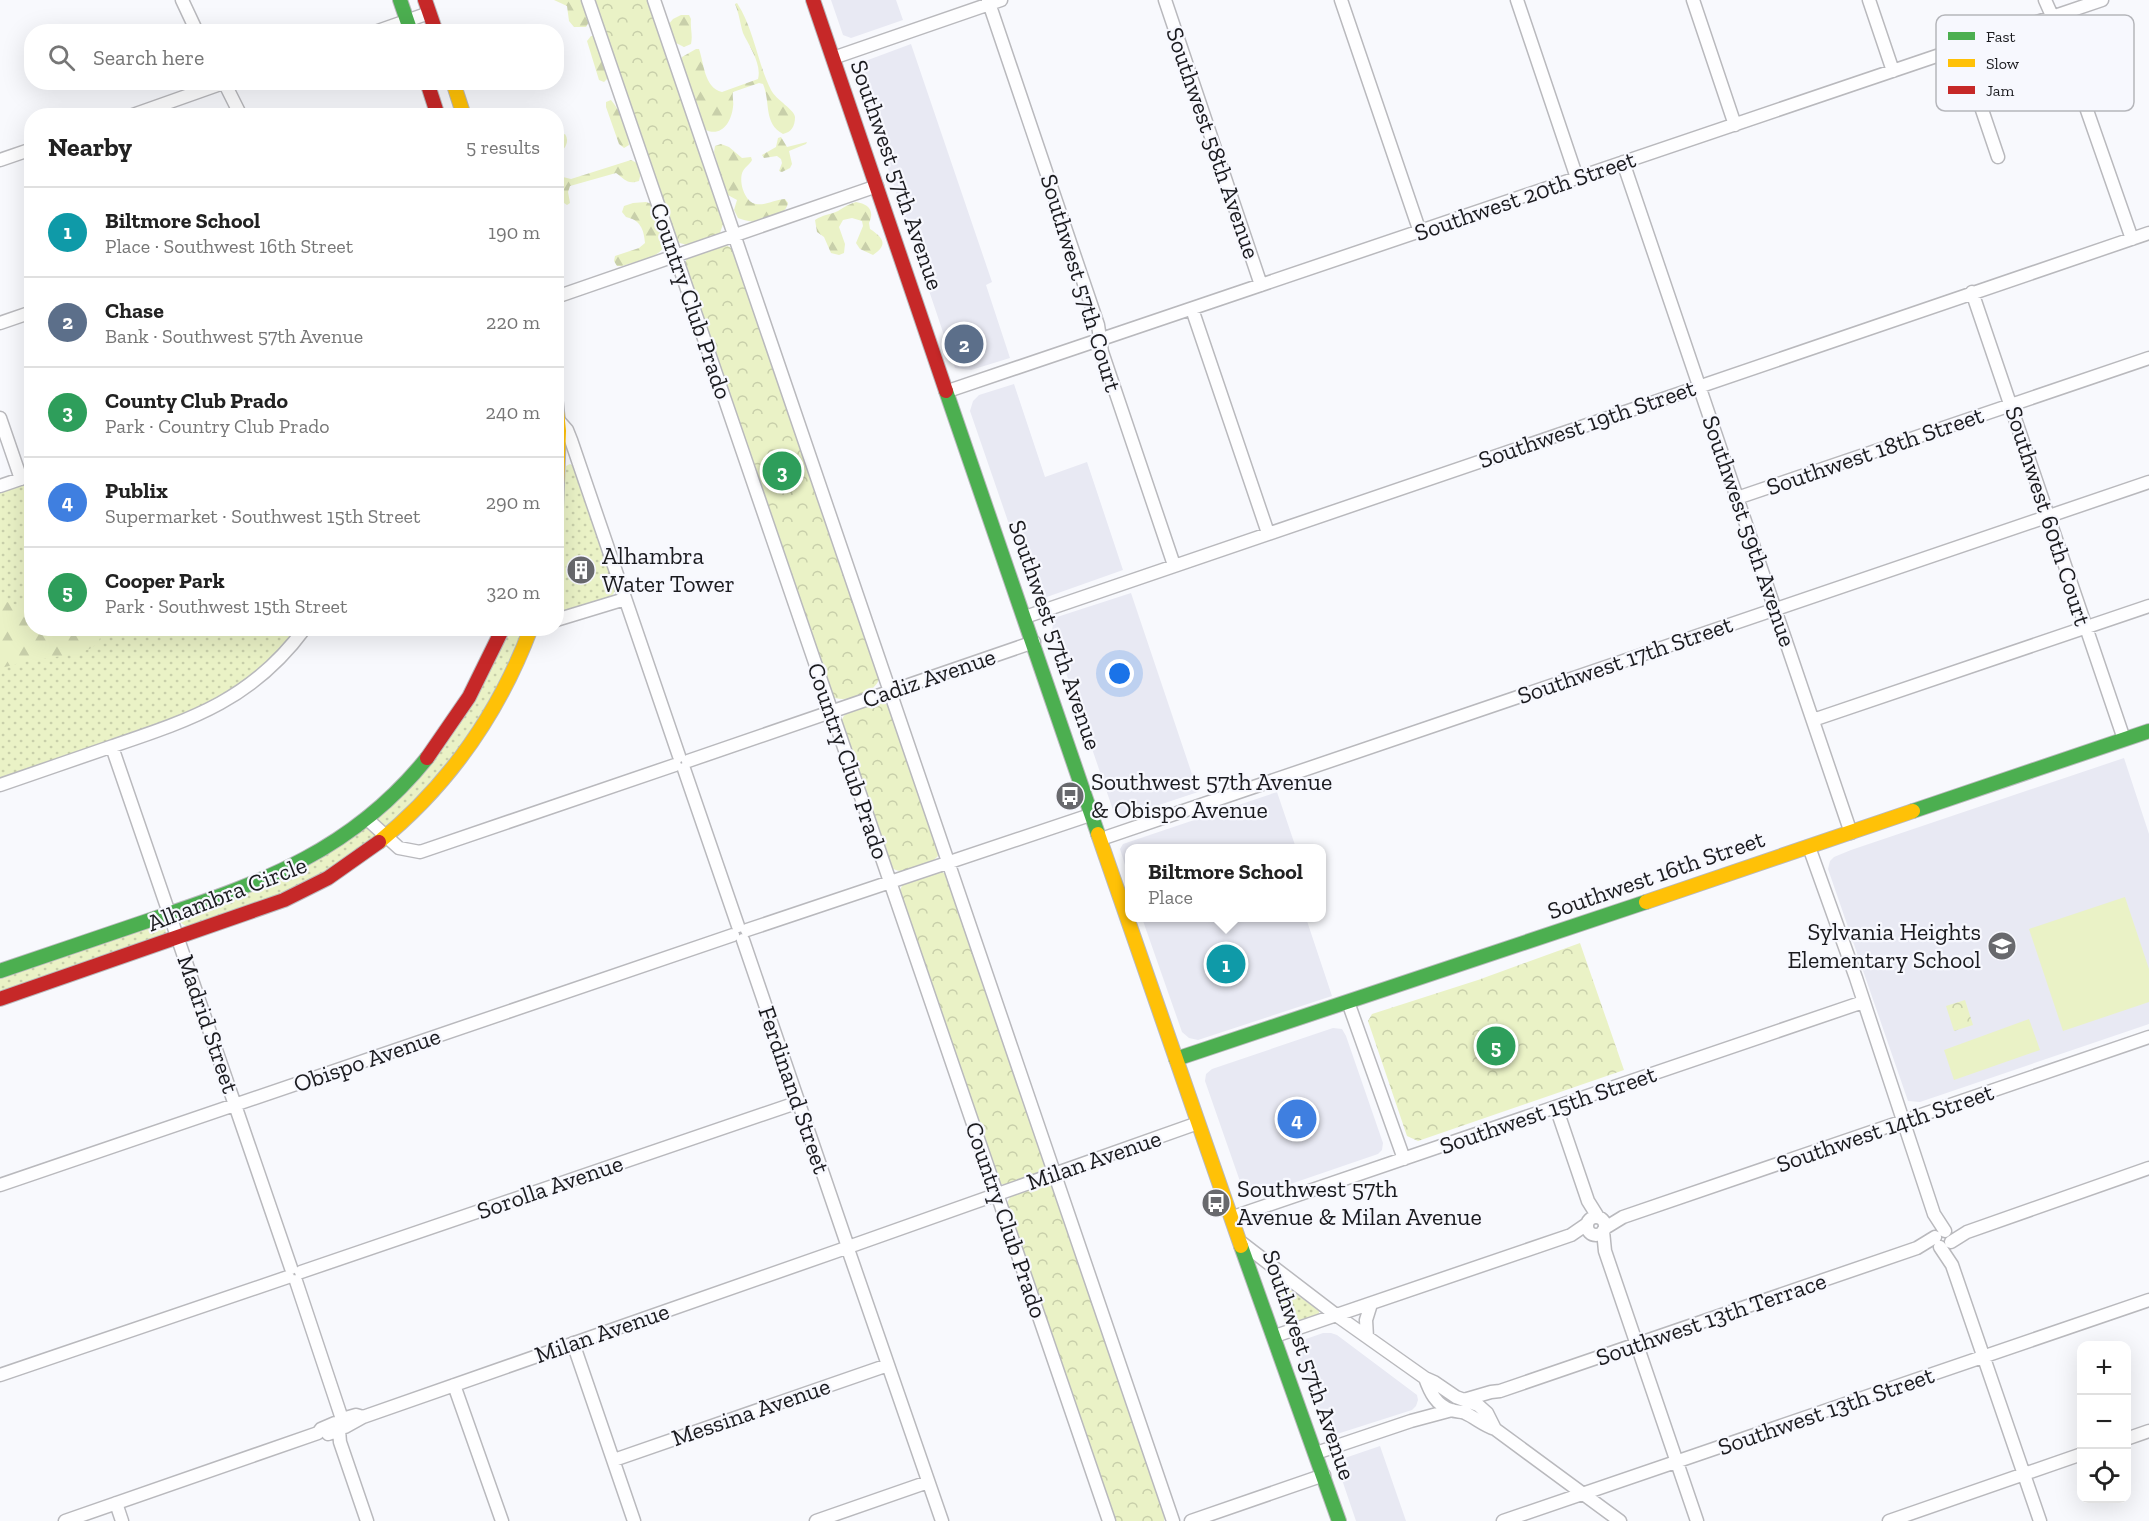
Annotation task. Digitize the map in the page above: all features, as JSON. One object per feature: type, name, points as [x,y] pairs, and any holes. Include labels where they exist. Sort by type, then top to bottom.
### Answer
[{"type":"street","points":[[182,0],[193,24]]},
{"type":"street","points":[[400,0],[408,24]]},
{"type":"street","name":"Country Club Prado","points":[[588,0],[1108,1521]]},
{"type":"street","points":[[654,0],[1173,1521]]},
{"type":"street","name":"Southwest 57th Avenue","points":[[813,0],[1125,909]]},
{"type":"street","name":"Southwest 58th Avenue","points":[[1165,0],[1261,285]]},
{"type":"street","points":[[1341,0],[1420,232]]},
{"type":"street","points":[[1517,0],[1577,178]]},
{"type":"street","points":[[1693,0],[1735,125]]},
{"type":"street","points":[[1869,0],[1893,71]]},
{"type":"street","points":[[2044,0],[2051,15]]},
{"type":"street","name":"Southwest 20th Street","points":[[2058,15],[2102,0]]},
{"type":"street","points":[[833,58],[993,1]]},
{"type":"street","name":"Southwest 57th Court","points":[[993,1],[1098,325],[1102,352],[1174,565]]},
{"type":"street","points":[[411,24],[427,7],[433,24]]},
{"type":"street","name":"Southwest 20th Street","points":[[948,391],[1936,56]]},
{"type":"street","points":[[153,108],[205,90]]},
{"type":"street","points":[[229,90],[238,108]]},
{"type":"street","points":[[430,90],[435,108]]},
{"type":"street","points":[[456,90],[461,108]]},
{"type":"street","points":[[1982,111],[1998,157]]},
{"type":"street","points":[[2087,111],[2132,239]]},
{"type":"street","points":[[0,160],[24,152]]},
{"type":"street","name":"Southwest 59th Avenue","points":[[1623,162],[1851,833]]},
{"type":"street","points":[[564,294],[877,186]]},
{"type":"street","name":"Southwest 19th Street","points":[[1025,617],[2149,233]]},
{"type":"street","name":"Southwest 60th Court","points":[[1972,292],[2124,739]]},
{"type":"street","points":[[1192,309],[1268,533]]},
{"type":"street","points":[[0,323],[24,315]]},
{"type":"street","name":"Southwest 18th Street","points":[[1737,498],[2149,358]]},
{"type":"street","points":[[0,418],[24,472]]},
{"type":"street","name":"Ferdinand Street","points":[[564,426],[572,440],[942,1521]]},
{"type":"street","points":[[0,486],[24,478]]},
{"type":"street","name":"Southwest 17th Street","points":[[1101,839],[2149,482]]},
{"type":"street","points":[[564,618],[625,599]]},
{"type":"street","points":[[1813,720],[2149,606]]},
{"type":"street","points":[[0,785],[187,721],[226,702],[264,673],[299,636]]},
{"type":"street","name":"Alhambra Circle","points":[[0,971],[246,886],[287,869],[326,847],[366,818],[416,771],[456,720],[484,673],[500,636]]},
{"type":"street","name":"Alhambra Circle","points":[[0,999],[261,909],[308,890],[350,864],[425,801],[463,757],[509,684],[528,636]]},
{"type":"street","name":"Cadiz Avenue","points":[[366,818],[402,849],[420,852],[1034,642]]},
{"type":"street","name":"Southwest 16th Street","points":[[1176,1059],[2149,731]]},
{"type":"street","name":"Madrid Street","points":[[112,747],[294,1274],[340,1425],[340,1442],[367,1521]]},
{"type":"street","name":"Obispo Avenue","points":[[0,1185],[1093,814]]},
{"type":"street","points":[[1809,847],[2040,1521]]},
{"type":"street","name":"Southwest 57th Avenue","points":[[1129,922],[1339,1521]]},
{"type":"street","points":[[1348,1002],[1404,1159]]},
{"type":"street","name":"Southwest 15th Street","points":[[1233,1217],[1863,1002]]},
{"type":"street","name":"Southwest 14th Street","points":[[1275,1336],[2149,1037]]},
{"type":"street","name":"Sorolla Avenue","points":[[0,1375],[799,1102]]},
{"type":"street","points":[[1556,1107],[1697,1521]]},
{"type":"street","name":"Milan Avenue","points":[[65,1521],[318,1433],[321,1429],[340,1425],[356,1415],[363,1417],[1198,1123]]},
{"type":"street","name":"Southwest 13th Terrace","points":[[1435,1400],[1500,1391],[2149,1168]]},
{"type":"street","points":[[1242,1242],[1336,1315],[1425,1378],[1482,1409],[1487,1413],[1495,1429]]},
{"type":"street","name":"Southwest 13th Street","points":[[1503,1521],[2149,1300]]},
{"type":"street","points":[[1367,1337],[1366,1320],[1371,1304]]},
{"type":"street","points":[[573,1343],[634,1521]]},
{"type":"street","name":"Messina Avenue","points":[[614,1460],[888,1365]]},
{"type":"street","points":[[1425,1378],[1435,1400],[1495,1429],[1620,1521]]},
{"type":"street","points":[[454,1385],[502,1521]]},
{"type":"street","name":"Southwest 13th Terrace","points":[[1482,1409],[1488,1406],[1500,1391]]},
{"type":"street","points":[[1411,1421],[1435,1400]]},
{"type":"street","points":[[1316,1453],[1411,1421],[1457,1411],[1482,1409]]},
{"type":"street","points":[[2131,1438],[2149,1431]]},
{"type":"street","points":[[1888,1521],[2077,1456]]},
{"type":"street","points":[[1191,1521],[1324,1475]]},
{"type":"street","points":[[816,1521],[928,1482]]},
{"type":"street","points":[[116,1503],[122,1521]]},
{"type":"shaded area","points":[[831,0],[896,0],[903,20],[851,38],[843,35]]},
{"type":"shaded area","points":[[911,44],[992,282],[986,285],[1010,358],[971,370],[955,368],[857,76],[860,65],[868,60]]},
{"type":"shaded area","points":[[1014,384],[1045,477],[1087,462],[1123,570],[1044,598],[1033,594],[970,411],[973,401],[979,395]]},
{"type":"shaded area","points":[[1131,593],[1198,792],[1126,816],[1119,816],[1113,810],[1052,632],[1053,623],[1057,617]]},
{"type":"shaded area","name":"Sylvania Heights Elementary School","points":[[2124,758],[2149,834],[2149,1024],[1920,1102],[1908,1101],[1828,869],[1830,861],[1851,850]]},
{"type":"shaded area","points":[[1277,792],[1295,844],[1125,844],[1125,865],[1120,849],[1123,844]]},
{"type":"shaded area","points":[[1143,922],[1307,922],[1332,996],[1198,1040],[1189,1038],[1182,1032]]},
{"type":"shaded area","points":[[1333,1028],[1342,1029],[1346,1036],[1383,1143],[1382,1150],[1378,1154],[1258,1195],[1248,1195],[1243,1190],[1205,1081],[1206,1074],[1212,1069]]},
{"type":"shaded area","points":[[1323,1333],[1337,1335],[1417,1395],[1416,1406],[1412,1410],[1337,1434],[1325,1431],[1297,1351],[1297,1345],[1303,1340]]},
{"type":"shaded area","points":[[1380,1446],[1406,1521],[1356,1521],[1337,1465],[1339,1460]]},
{"type":"green space","points":[[554,0],[583,0],[590,20],[586,27],[574,27],[569,21],[567,6]]},
{"type":"green space","points":[[593,0],[648,0],[724,221],[720,233],[687,245],[676,242]]},
{"type":"green space","points":[[737,3],[748,24],[771,90],[794,114],[793,126],[786,133],[783,134],[777,129],[770,118],[763,84],[759,83],[733,92],[730,119],[724,128],[715,132],[704,129],[698,105],[690,95],[681,64],[682,57],[696,49],[699,49],[708,80],[716,90],[722,92],[758,79],[757,61],[743,33],[735,4]]},
{"type":"green space","points":[[681,15],[689,15],[691,19],[691,44],[684,47],[676,43],[668,25]]},
{"type":"green space","points":[[591,36],[597,36],[610,76],[604,82],[599,80],[587,41]]},
{"type":"green space","points":[[611,100],[621,115],[625,127],[629,145],[624,148],[619,144],[606,107],[606,102]]},
{"type":"green space","points":[[564,134],[567,140],[564,148]]},
{"type":"green space","points":[[781,137],[787,147],[807,142],[789,151],[792,164],[790,168],[782,172],[779,171],[781,159],[777,156],[764,158],[762,155],[776,147],[778,138]]},
{"type":"green space","points":[[721,144],[729,147],[742,158],[751,157],[752,160],[743,171],[741,180],[748,199],[759,204],[785,199],[788,203],[784,211],[759,222],[738,218],[734,210],[737,200],[726,194],[717,173],[714,152],[715,146]]},
{"type":"green space","points":[[631,160],[637,163],[641,172],[639,181],[629,182],[616,173],[570,186],[568,192],[570,203],[567,205],[564,203],[564,177],[571,179]]},
{"type":"green space","points":[[646,202],[652,204],[659,221],[664,247],[651,257],[617,266],[614,261],[615,256],[639,248],[645,243],[644,233],[640,226],[622,212],[624,206]]},
{"type":"green space","points":[[856,202],[864,204],[871,211],[870,229],[881,239],[881,248],[873,255],[860,249],[856,243],[863,226],[862,221],[852,218],[843,220],[839,227],[845,244],[844,253],[839,255],[831,253],[824,237],[817,232],[815,220]]},
{"type":"green space","points":[[723,244],[735,253],[880,676],[874,687],[862,695],[841,699],[835,698],[830,692],[684,267],[685,262],[693,254]]},
{"type":"green space","points":[[570,464],[575,467],[616,590],[609,600],[564,613],[564,486],[566,466]]},
{"type":"green space","points":[[24,482],[24,636],[293,636],[260,672],[207,707],[0,780],[0,491]]},
{"type":"green space","points":[[0,600],[24,607],[24,636],[100,636],[95,645],[76,654],[32,660],[0,668]]},
{"type":"green space","points":[[506,636],[523,636],[516,659],[458,757],[388,828],[383,827],[375,817]]},
{"type":"green space","points":[[878,701],[885,703],[892,710],[939,850],[934,860],[905,871],[899,871],[890,866],[841,723],[850,710]]},
{"type":"green space","points":[[361,827],[370,827],[374,832],[374,838],[304,888],[187,927],[181,923],[181,917]]},
{"type":"green space","points":[[938,870],[946,874],[950,880],[1046,1161],[1044,1167],[1036,1175],[1006,1185],[997,1180],[899,893],[903,883]]},
{"type":"green space","points":[[2125,897],[2149,969],[2149,1002],[2063,1031],[2029,929]]},
{"type":"green space","points":[[162,924],[165,926],[166,934],[0,994],[0,977]]},
{"type":"green space","points":[[1580,943],[1624,1070],[1418,1141],[1407,1136],[1368,1021],[1372,1014],[1478,980]]},
{"type":"green space","points":[[1965,1000],[1973,1025],[1954,1031],[1946,1006]]},
{"type":"green space","points":[[2029,1019],[2040,1050],[1954,1080],[1944,1050]]},
{"type":"green space","points":[[1043,1183],[1052,1185],[1056,1190],[1166,1512],[1164,1521],[1115,1521],[1007,1207],[1008,1201],[1015,1193]]},
{"type":"green space","points":[[1273,1277],[1319,1311],[1319,1314],[1286,1324],[1270,1278]]},
{"type":"traffic: fast","points":[[400,0],[408,24]]},
{"type":"traffic: fast","points":[[946,391],[1098,834]]},
{"type":"traffic: fast","points":[[1913,811],[2149,731]]},
{"type":"traffic: fast","points":[[0,971],[196,905],[270,876],[337,840],[369,817],[399,790],[427,758]]},
{"type":"traffic: fast","points":[[1176,1059],[1646,902]]},
{"type":"traffic: fast","points":[[1241,1246],[1339,1521]]},
{"type":"traffic: slow","points":[[456,90],[461,108]]},
{"type":"traffic: slow","points":[[379,842],[428,796],[469,746],[504,689],[528,636]]},
{"type":"traffic: slow","points":[[1646,902],[1913,811]]},
{"type":"traffic: slow","points":[[1098,834],[1125,912]]},
{"type":"traffic: slow","points":[[1129,922],[1241,1246]]},
{"type":"traffic: jam","points":[[425,0],[433,24]]},
{"type":"traffic: jam","points":[[813,0],[946,391]]},
{"type":"traffic: jam","points":[[430,90],[435,108]]},
{"type":"traffic: jam","points":[[427,758],[469,697],[499,636]]},
{"type":"traffic: jam","points":[[0,999],[284,900],[328,878],[379,842]]},
{"type":"place","name":"Chase","points":[[964,344]]},
{"type":"place","name":"County Club Prado","points":[[782,471]]},
{"type":"place","name":"Alhambra Water Tower","points":[[581,570]]},
{"type":"place","name":"Southwest 57th Avenue & Obispo Avenue","points":[[1070,796]]},
{"type":"place","name":"Sylvania Heights Elementary School","points":[[2002,946]]},
{"type":"place","name":"Biltmore School","points":[[1226,964]]},
{"type":"place","name":"Cooper Park","points":[[1496,1046]]},
{"type":"place","name":"Publix","points":[[1297,1119]]},
{"type":"place","name":"Southwest 57th Avenue & Milan Avenue","points":[[1216,1203]]}]
